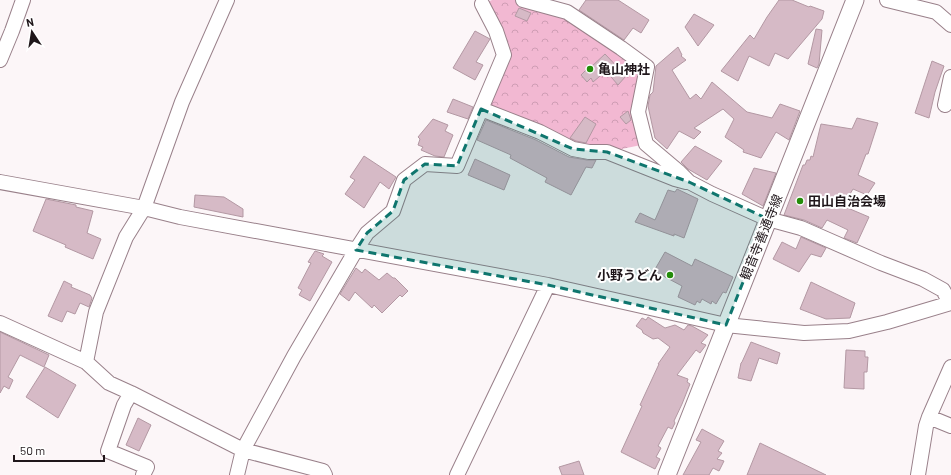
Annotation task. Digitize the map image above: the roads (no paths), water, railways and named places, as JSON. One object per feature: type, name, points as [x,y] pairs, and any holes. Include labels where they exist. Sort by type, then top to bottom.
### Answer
[{"type":"main road","name":"観音寺善通寺線","points":[[667,475],[855,0]]},
{"type":"street","points":[[0,60],[23,0]]},
{"type":"street","points":[[86,362],[96,312],[126,237],[144,208],[182,102],[227,0]]},
{"type":"street","points":[[0,182],[548,285],[726,325],[804,333],[849,332],[950,303],[943,290],[922,279],[881,263],[799,227],[768,219],[689,182],[646,144],[638,112],[647,67],[567,12],[523,0]]},
{"type":"street","points":[[887,0],[936,12],[951,25]]},
{"type":"street","points":[[236,475],[243,450],[294,356],[367,233],[393,211],[404,180],[425,164],[457,166],[504,55],[484,1]]},
{"type":"street","points":[[945,105],[951,77]]},
{"type":"street","points":[[481,109],[540,132],[573,149],[589,152],[607,152],[675,180],[689,182]]},
{"type":"street","points":[[457,475],[548,285]]},
{"type":"street","points":[[0,323],[86,362],[109,383],[243,450],[323,471],[325,475]]},
{"type":"street","points":[[918,475],[926,426],[951,367]]},
{"type":"street","points":[[131,393],[124,405],[108,451],[146,467],[144,475]]},
{"type":"street","points":[[929,417],[951,426]]},
{"type":"place","name":"亀山神社","points":[[590,69]]},
{"type":"place","name":"田山自治会場","points":[[800,201]]},
{"type":"place","name":"小野うどん","points":[[670,275]]}]
